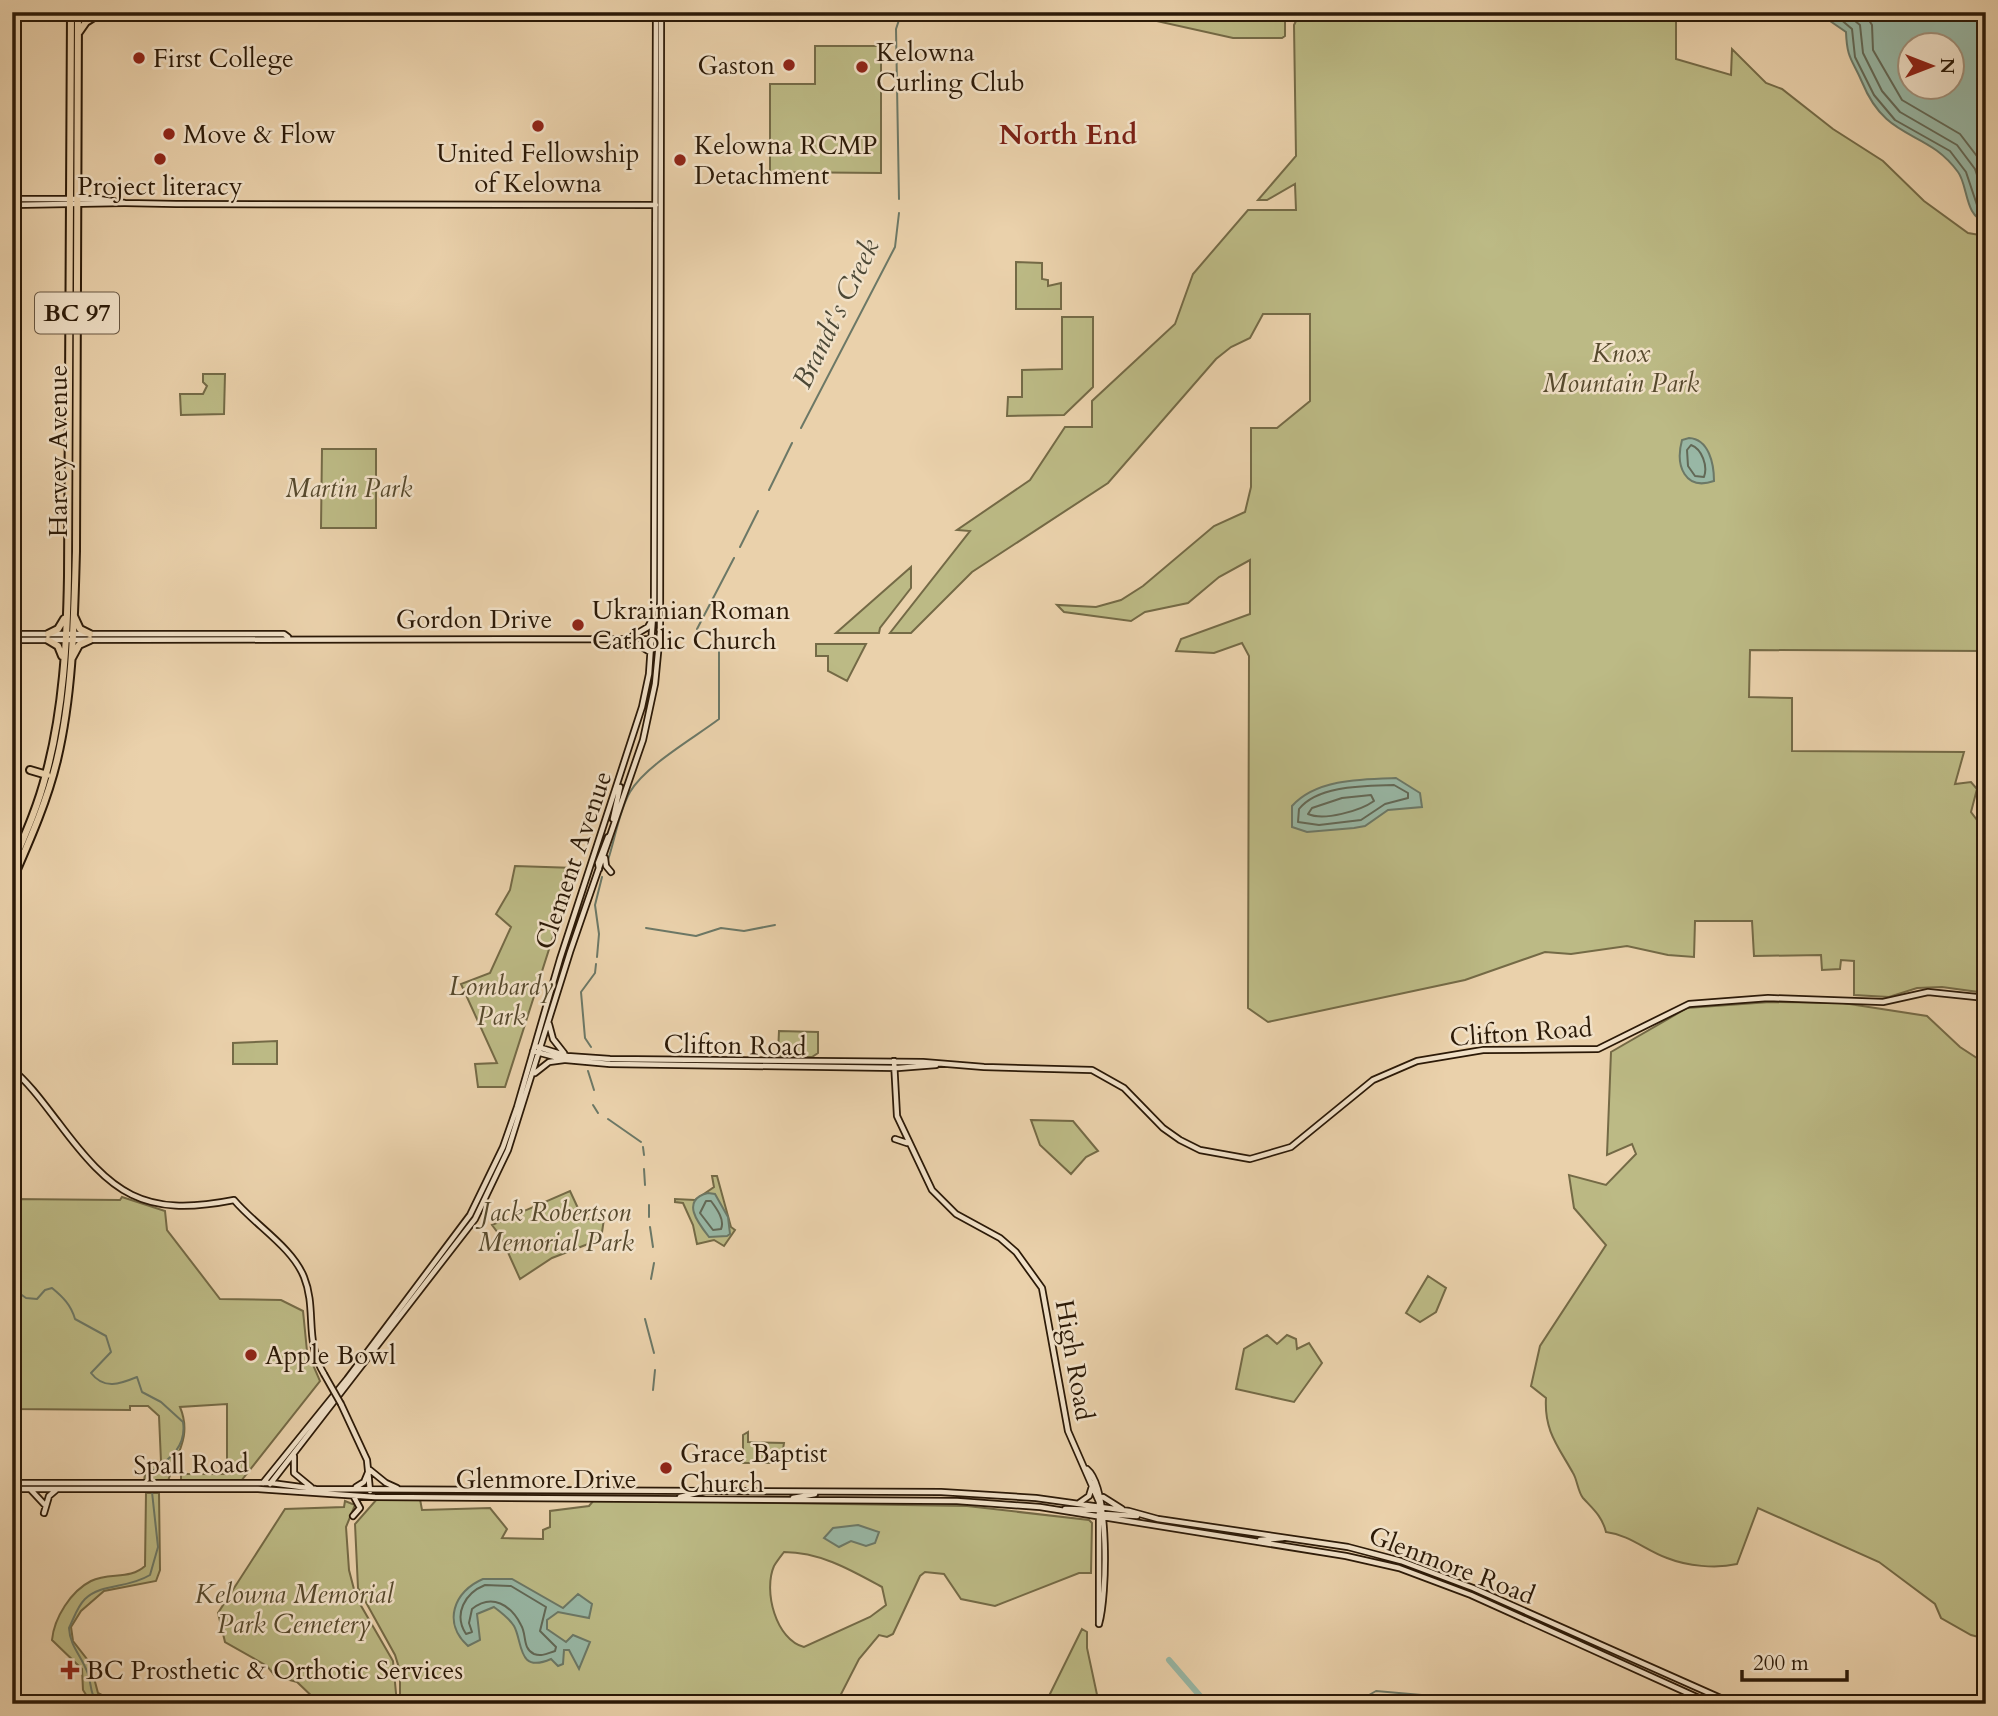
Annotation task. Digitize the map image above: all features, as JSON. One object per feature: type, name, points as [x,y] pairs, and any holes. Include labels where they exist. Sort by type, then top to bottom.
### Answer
[{"type":"highway","name":"Harvey Avenue","points":[[71,12],[74,202]]},
{"type":"highway","name":"Harvey Avenue","points":[[12,881],[51,783],[61,741],[70,615],[78,12]]},
{"type":"highway","points":[[79,34],[83,25],[97,15]]},
{"type":"highway","points":[[70,615],[90,637],[79,645],[66,662],[60,650],[48,637],[70,615]]},
{"type":"highway","name":"Harvey Avenue","points":[[12,865],[47,774],[66,662]]},
{"type":"highway","points":[[30,770],[41,766],[50,758]]},
{"type":"highway","points":[[30,770],[47,774],[51,783]]},
{"type":"highway","points":[[30,770],[40,780],[42,790]]},
{"type":"main road","name":"Clement Avenue","points":[[263,1483],[346,1379],[470,1215],[503,1147],[563,948],[642,707],[654,618],[659,12]]},
{"type":"main road","name":"Clement Avenue","points":[[265,1490],[475,1219],[508,1150],[643,740],[655,684],[660,639],[659,12]]},
{"type":"main road","points":[[12,199],[125,203],[656,205]]},
{"type":"main road","points":[[12,205],[74,202]]},
{"type":"main road","name":"Clement Avenue","points":[[655,530],[661,578]]},
{"type":"main road","points":[[627,639],[642,632],[654,618]]},
{"type":"main road","name":"Gordon Drive","points":[[12,634],[48,637],[284,634],[288,638],[660,639]]},
{"type":"main road","name":"Gordon Drive","points":[[12,640],[48,637]]},
{"type":"main road","points":[[627,639],[644,646],[651,653]]},
{"type":"main road","points":[[605,856],[606,866],[611,872],[600,869],[598,863],[616,811],[623,771]]},
{"type":"main road","name":"Clifton Road","points":[[567,1058],[894,1061],[1092,1070],[1124,1088],[1163,1128],[1180,1140],[1200,1150],[1250,1159],[1291,1147],[1373,1080],[1417,1061],[1483,1050],[1598,1049],[1677,1009],[1703,1003],[1768,998],[1883,1002],[1928,992],[1986,998]]},
{"type":"main road","points":[[533,1077],[549,1062],[567,1058],[552,1039],[548,1023]]},
{"type":"main road","name":"Clifton Road","points":[[534,1049],[567,1058],[610,1064],[922,1069],[938,1065]]},
{"type":"main road","name":"High Road","points":[[894,1061],[897,1116],[923,1175],[956,1214],[1000,1238],[1030,1268],[1042,1288],[1071,1441],[1093,1482],[1101,1513]]},
{"type":"main road","points":[[12,1069],[96,1168],[135,1198],[174,1207],[234,1200],[289,1256],[303,1275],[310,1338],[324,1374],[341,1404],[370,1469],[369,1497],[401,1489]]},
{"type":"main road","points":[[895,1139],[909,1145]]},
{"type":"main road","points":[[295,1451],[294,1473],[300,1481],[316,1489]]},
{"type":"main road","points":[[351,1489],[364,1482],[370,1469]]},
{"type":"main road","points":[[370,1469],[386,1483],[401,1489]]},
{"type":"main road","name":"High Road","points":[[1086,1469],[1092,1474],[1102,1496],[1101,1513]]},
{"type":"main road","points":[[1077,1504],[1089,1496],[1093,1482]]},
{"type":"main road","name":"Spall Road","points":[[12,1483],[146,1487]]},
{"type":"main road","points":[[263,1483],[265,1490]]},
{"type":"main road","name":"Spall Road","points":[[156,1487],[271,1483],[316,1489],[370,1489]]},
{"type":"main road","name":"Spall Road","points":[[12,1489],[156,1487],[265,1490],[369,1497]]},
{"type":"main road","points":[[31,1489],[44,1504]]},
{"type":"main road","points":[[44,1513],[49,1496],[57,1489]]},
{"type":"main road","name":"Glenmore Drive","points":[[370,1489],[985,1494],[1077,1504],[1101,1513]]},
{"type":"main road","points":[[662,1499],[699,1494],[705,1490]]},
{"type":"main road","points":[[771,1501],[819,1492]]},
{"type":"main road","points":[[353,1496],[360,1508],[354,1516]]},
{"type":"main road","points":[[1102,1496],[1110,1504],[1129,1511]]},
{"type":"main road","name":"Glenmore Drive","points":[[369,1497],[957,1501],[1040,1507],[1090,1516],[1101,1513]]},
{"type":"main road","points":[[1040,1507],[1158,1519]]},
{"type":"main road","name":"Glenmore Road","points":[[1101,1513],[1129,1511],[1158,1519],[1368,1552],[1439,1575],[1734,1704]]},
{"type":"main road","points":[[1090,1516],[1101,1532],[1099,1624],[1101,1532],[1101,1513]]},
{"type":"main road","name":"Glenmore Road","points":[[1101,1513],[1118,1520],[1399,1568],[1471,1595],[1712,1704]]},
{"type":"main road","points":[[1101,1532],[1118,1520]]},
{"type":"main road","points":[[1245,1540],[1285,1537]]},
{"type":"green space","points":[[1143,12],[1233,12],[1233,17],[1253,12],[1285,12],[1285,36],[1233,38],[1143,18]]},
{"type":"green space","name":"Knox Mountain Park","points":[[1676,12],[1676,59],[1731,75],[1732,49],[1766,83],[1782,89],[1833,129],[1883,161],[1924,201],[1968,233],[1986,236],[1986,651],[1750,650],[1749,697],[1792,698],[1792,751],[1964,752],[1955,784],[1971,782],[1977,789],[1971,812],[1986,832],[1986,993],[1942,987],[1917,988],[1889,997],[1854,995],[1854,961],[1841,960],[1840,969],[1822,970],[1821,955],[1754,956],[1752,921],[1695,921],[1694,957],[1668,955],[1627,946],[1571,954],[1545,952],[1465,980],[1268,1022],[1248,1008],[1249,656],[1242,643],[1214,653],[1176,651],[1181,639],[1250,614],[1250,560],[1219,577],[1188,603],[1145,612],[1131,621],[1064,612],[1057,605],[1096,607],[1121,600],[1143,586],[1214,526],[1245,512],[1251,487],[1251,428],[1277,428],[1310,401],[1310,314],[1263,314],[1250,338],[1231,347],[1216,359],[1108,483],[972,572],[911,633],[890,633],[970,531],[957,530],[1030,480],[1065,427],[1092,427],[1092,401],[1175,324],[1193,274],[1248,210],[1296,210],[1295,184],[1267,200],[1258,200],[1296,156],[1294,25],[1300,13]]},
{"type":"green space","points":[[815,46],[881,46],[881,173],[770,172],[770,84],[815,84]]},
{"type":"green space","points":[[1016,262],[1042,263],[1042,279],[1048,280],[1048,286],[1061,283],[1061,309],[1016,309]]},
{"type":"green space","points":[[1062,317],[1093,317],[1093,387],[1064,415],[1007,416],[1008,397],[1022,397],[1022,370],[1062,369]]},
{"type":"green space","points":[[203,374],[225,374],[224,414],[181,415],[180,394],[203,394],[207,386],[203,382]]},
{"type":"green space","name":"Martin Park","points":[[322,449],[376,449],[376,528],[321,528]]},
{"type":"green space","points":[[911,567],[911,588],[879,633],[836,633]]},
{"type":"green space","points":[[816,644],[866,644],[847,681],[828,671],[828,656],[816,656]]},
{"type":"green space","name":"Lombardy Park","points":[[515,866],[575,868],[505,1087],[478,1087],[475,1064],[497,1063],[461,984],[490,973],[511,927],[496,914],[510,890]]},
{"type":"green space","points":[[1770,1002],[1843,1003],[1927,1016],[1960,1047],[1986,1064],[1986,1639],[1971,1635],[1941,1618],[1935,1604],[1879,1562],[1758,1508],[1737,1564],[1729,1566],[1702,1566],[1675,1561],[1623,1536],[1606,1532],[1600,1517],[1581,1495],[1553,1438],[1547,1420],[1546,1398],[1531,1386],[1540,1346],[1606,1245],[1574,1208],[1569,1175],[1606,1185],[1636,1154],[1632,1144],[1607,1155],[1611,1052],[1687,1008]]},
{"type":"green space","points":[[779,1031],[818,1032],[818,1053],[812,1057],[782,1057],[778,1054]]},
{"type":"green space","points":[[277,1041],[277,1064],[233,1064],[233,1043]]},
{"type":"green space","points":[[1031,1120],[1073,1121],[1098,1151],[1086,1157],[1071,1174],[1040,1145]]},
{"type":"green space","points":[[712,1176],[717,1176],[731,1227],[735,1230],[724,1246],[714,1240],[697,1244],[693,1225],[683,1203],[675,1202],[675,1199],[695,1200],[714,1187]]},
{"type":"green space","name":"Jack Robertson Memorial Park","points":[[570,1191],[583,1219],[604,1219],[601,1239],[552,1258],[520,1279],[501,1237],[492,1225]]},
{"type":"green space","points":[[122,1197],[165,1211],[167,1230],[220,1299],[281,1300],[303,1311],[307,1351],[320,1381],[241,1481],[181,1480],[181,1474],[227,1474],[227,1404],[180,1407],[184,1436],[168,1481],[144,1481],[146,1468],[161,1462],[159,1416],[148,1406],[130,1406],[130,1410],[12,1409],[12,1199],[120,1200]]},
{"type":"green space","points":[[1428,1276],[1446,1288],[1436,1312],[1420,1322],[1406,1313]]},
{"type":"green space","points":[[1267,1335],[1277,1344],[1287,1335],[1296,1339],[1297,1349],[1309,1343],[1322,1363],[1294,1402],[1236,1389],[1244,1349]]},
{"type":"green space","points":[[748,1432],[748,1442],[784,1443],[781,1463],[743,1463],[743,1435]]},
{"type":"green space","points":[[146,1493],[159,1493],[160,1570],[156,1581],[104,1591],[81,1611],[71,1627],[73,1641],[90,1663],[98,1693],[111,1700],[141,1704],[92,1704],[83,1690],[82,1669],[52,1640],[53,1632],[65,1606],[77,1591],[98,1578],[133,1573],[145,1566]]},
{"type":"green space","points":[[377,1499],[420,1499],[422,1510],[490,1508],[507,1529],[502,1538],[543,1539],[543,1530],[550,1527],[550,1511],[589,1506],[594,1500],[967,1506],[1089,1520],[1092,1523],[1091,1573],[1079,1573],[995,1606],[961,1599],[944,1574],[925,1572],[920,1576],[893,1634],[887,1637],[879,1635],[859,1659],[836,1704],[400,1704],[400,1671],[395,1655],[358,1588],[355,1524]],"holes":[[[784,1552],[835,1563],[882,1587],[886,1605],[870,1617],[804,1647],[794,1643],[779,1625],[771,1601],[770,1588],[774,1566]]]},
{"type":"green space","name":"Kelowna Memorial Park Cemetery","points":[[345,1501],[355,1505],[346,1527],[349,1570],[356,1597],[393,1661],[397,1704],[320,1704],[297,1682],[275,1676],[267,1666],[225,1642],[218,1613],[285,1509],[344,1507]]},
{"type":"green space","points":[[1082,1629],[1087,1632],[1087,1648],[1099,1704],[1045,1704]]},
{"type":"water","points":[[1817,12],[1986,12],[1986,221],[1974,214],[1958,172],[1946,158],[1883,116],[1872,102],[1848,48],[1846,32]]},
{"type":"water","points":[[1696,439],[1706,448],[1713,467],[1714,481],[1696,482],[1684,474],[1680,450],[1682,440]]},
{"type":"water","points":[[1396,778],[1420,793],[1422,807],[1388,810],[1365,826],[1354,828],[1307,832],[1292,827],[1292,806],[1314,790],[1340,782]]},
{"type":"water","points":[[708,1193],[715,1194],[728,1217],[730,1234],[727,1236],[709,1237],[696,1219],[693,1206],[695,1201]]},
{"type":"water","points":[[858,1525],[879,1532],[875,1543],[866,1546],[851,1541],[839,1547],[824,1538],[833,1528]]},
{"type":"water","points":[[483,1579],[512,1579],[563,1608],[578,1594],[592,1604],[589,1618],[558,1612],[547,1620],[547,1629],[566,1642],[573,1635],[590,1642],[579,1669],[569,1650],[564,1650],[563,1664],[558,1666],[551,1659],[540,1663],[527,1659],[514,1626],[494,1607],[477,1614],[480,1640],[468,1646],[455,1628],[455,1608],[465,1591]]},
{"type":"waterway","name":"Brandt's Creek","points":[[899,20],[896,29],[899,199]]},
{"type":"waterway","name":"Brandt's Creek","points":[[801,428],[895,247],[899,213]]},
{"type":"waterway","name":"Brandt's Creek","points":[[769,490],[792,443]]},
{"type":"waterway","name":"Brandt's Creek","points":[[740,547],[758,511]]},
{"type":"waterway","name":"Brandt's Creek","points":[[697,629],[734,558]]},
{"type":"waterway","name":"Brandt's Creek","points":[[608,860],[623,808],[637,782],[659,762],[719,719],[719,646]]},
{"type":"waterway","name":"Brandt's Creek","points":[[597,957],[599,934],[595,905],[602,877]]},
{"type":"waterway","points":[[646,928],[696,936],[721,928],[744,931],[775,925]]},
{"type":"waterway","name":"Brandt's Creek","points":[[591,1047],[585,1038],[581,992],[595,973],[596,964]]},
{"type":"waterway","name":"Brandt's Creek","points":[[588,1071],[594,1090]]},
{"type":"waterway","name":"Brandt's Creek","points":[[593,1105],[598,1113]]},
{"type":"waterway","name":"Brandt's Creek","points":[[608,1119],[641,1142]]},
{"type":"waterway","name":"Brandt's Creek","points":[[643,1147],[644,1155]]},
{"type":"waterway","name":"Brandt's Creek","points":[[644,1169],[645,1185]]},
{"type":"waterway","name":"Brandt's Creek","points":[[649,1205],[649,1217]]},
{"type":"waterway","name":"Brandt's Creek","points":[[650,1227],[653,1247]]},
{"type":"waterway","name":"Brandt's Creek","points":[[651,1279],[654,1263]]},
{"type":"waterway","points":[[12,1288],[26,1298],[37,1299],[45,1290],[52,1288],[66,1302],[75,1319],[106,1336],[111,1352],[91,1373],[107,1384],[137,1377],[142,1392],[161,1402],[183,1422],[179,1446],[150,1473],[152,1483]]},
{"type":"waterway","name":"Brandt's Creek","points":[[645,1319],[654,1353]]},
{"type":"waterway","name":"Brandt's Creek","points":[[653,1390],[655,1370]]},
{"type":"waterway","points":[[100,1704],[92,1693],[86,1668],[72,1641],[69,1628],[80,1605],[92,1594],[150,1575],[158,1547],[152,1492]]},
{"type":"waterway","name":"Brandt's Creek","points":[[1169,1660],[1207,1704]]},
{"type":"waterway","points":[[1365,1704],[1369,1695],[1376,1691],[1433,1696]]},
{"type":"waterway","points":[[1435,1696],[1453,1704]]},
{"type":"place","name":"First College","points":[[139,58]]},
{"type":"place","name":"Gaston","points":[[789,65]]},
{"type":"place","name":"Kelowna Curling Club","points":[[862,67]]},
{"type":"place","name":"United Fellowship of Kelowna","points":[[538,126]]},
{"type":"place","name":"Move & Flow","points":[[169,134]]},
{"type":"place","name":"Project literacy","points":[[160,159]]},
{"type":"place","name":"Kelowna RCMP Detachment","points":[[680,160]]},
{"type":"place","name":"Ukrainian Roman Catholic Church","points":[[578,625]]},
{"type":"place","name":"Apple Bowl","points":[[251,1355]]},
{"type":"place","name":"Grace Baptist Church","points":[[666,1468]]},
{"type":"place","name":"BC Prosthetic & Orthotic Services","points":[[70,1670]]},
{"type":"district","name":"North End","points":[[1068,134]]}]
